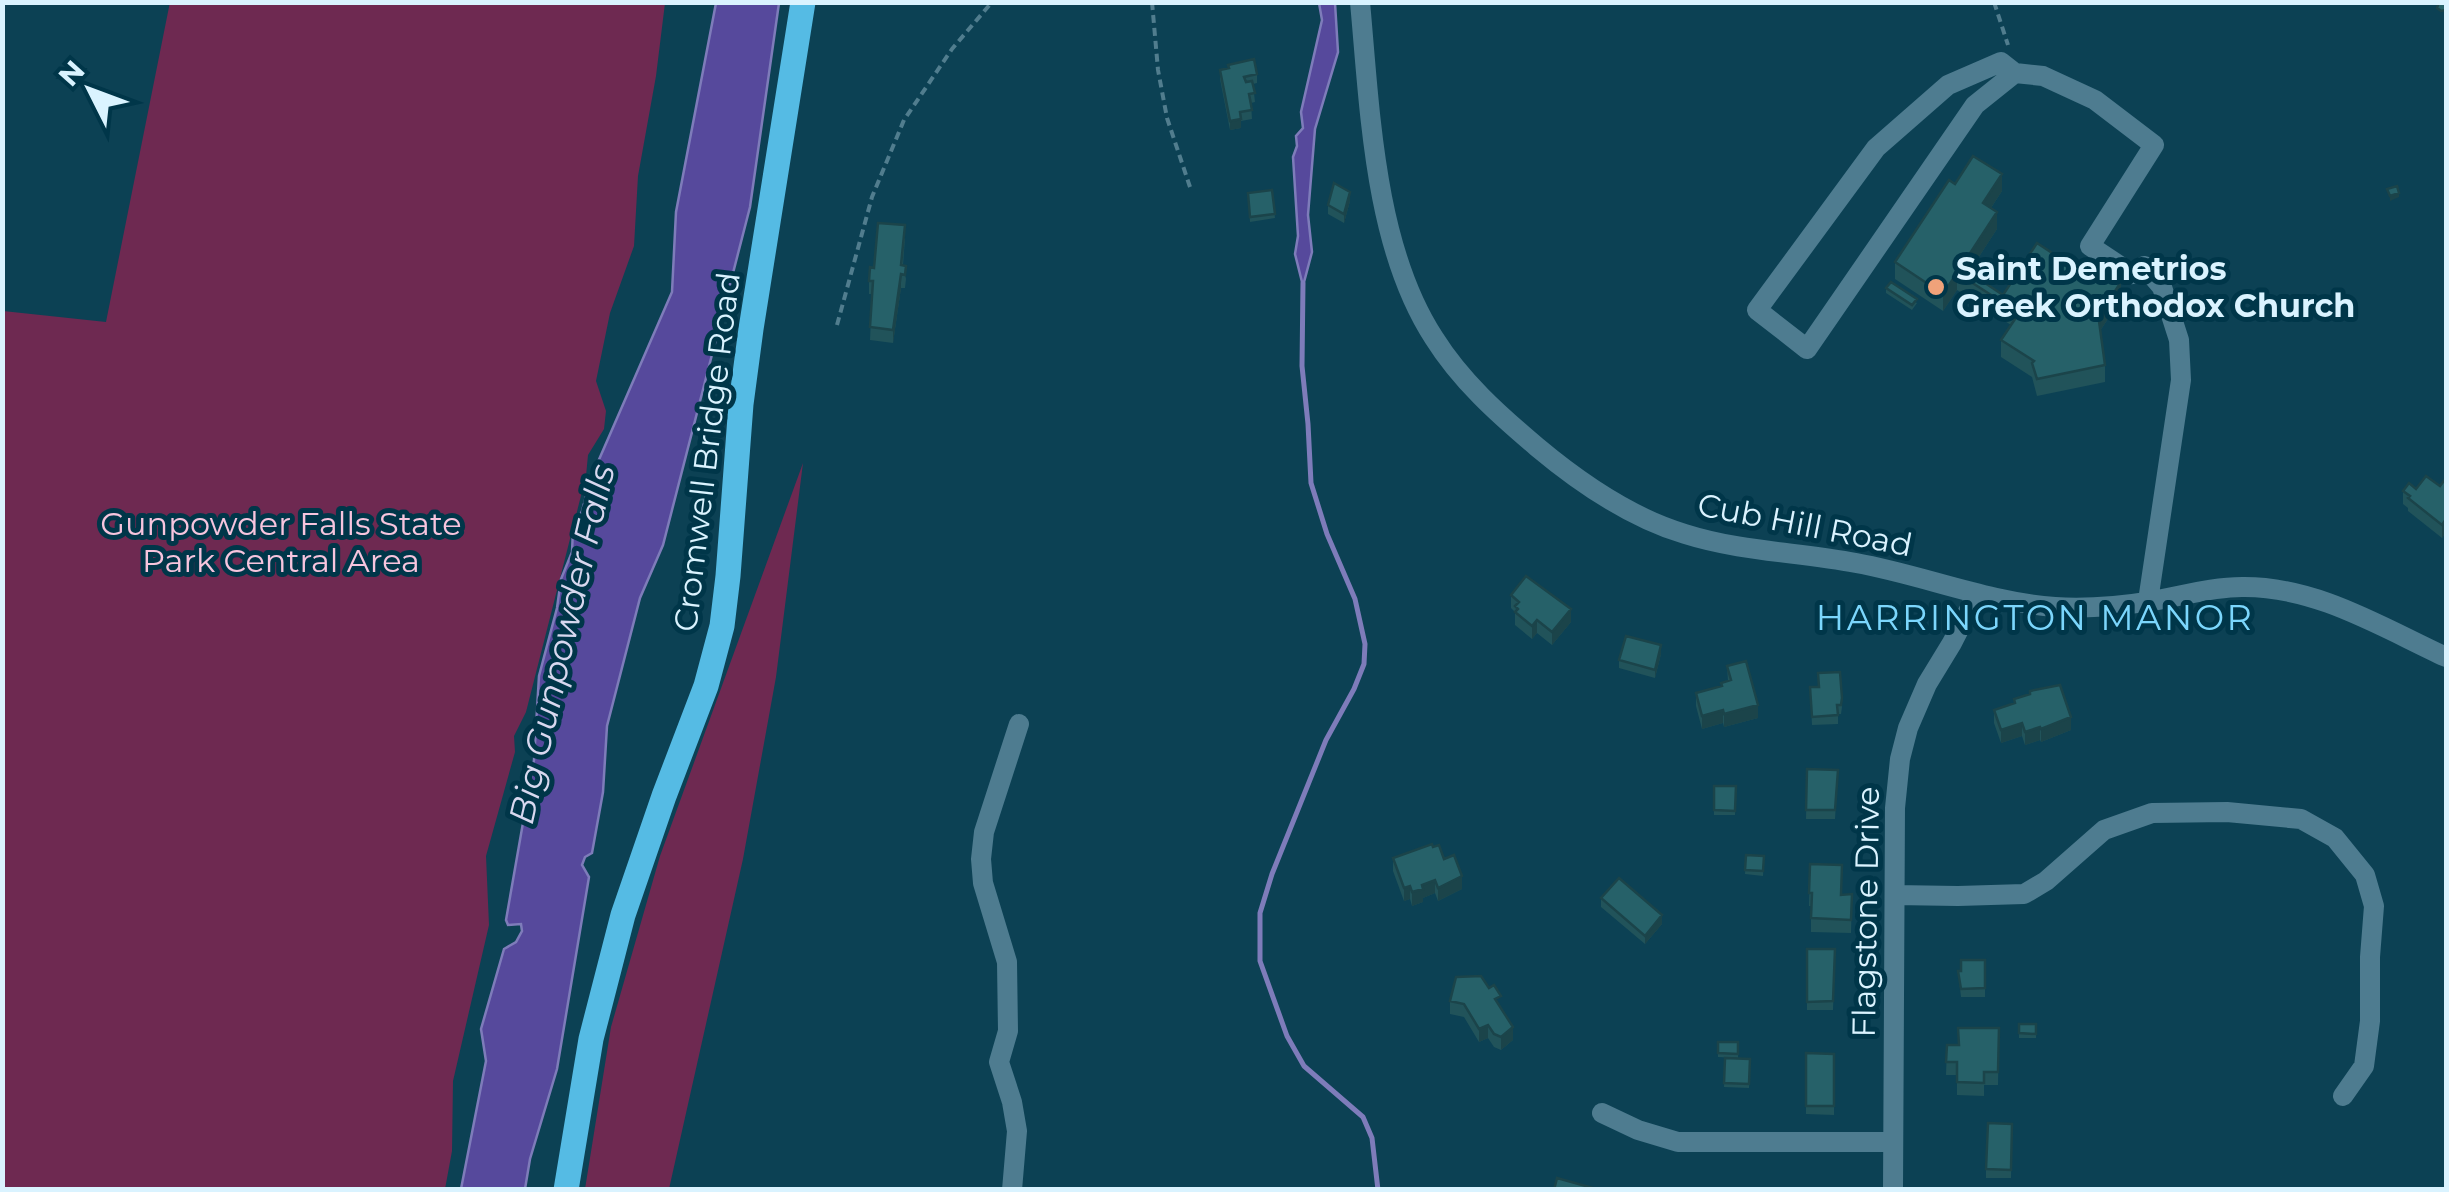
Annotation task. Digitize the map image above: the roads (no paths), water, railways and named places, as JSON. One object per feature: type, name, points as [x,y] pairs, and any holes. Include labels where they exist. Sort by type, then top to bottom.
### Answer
[{"type":"main road","name":"Cromwell Bridge Road","points":[[566,1190],[592,1040],[623,915],[706,686],[722,626],[746,366],[803,2]]},
{"type":"street","name":"Cub Hill Road","points":[[1360,2],[1385,215],[1417,308],[1463,376],[1497,412],[1547,455],[1619,505],[1680,533],[1740,548],[1852,562],[2023,603],[2090,607],[2238,587],[2286,591],[2340,607],[2446,657]]},
{"type":"street","points":[[2015,74],[1975,105],[1806,349],[1756,310],[1876,148],[1948,85],[2001,62],[2015,74],[2044,76],[2095,100],[2154,145],[2090,246],[2132,274],[2144,266],[2162,287],[2179,340],[2181,380],[2148,602]]},
{"type":"street","name":"Flagstone Drive","points":[[1892,1190],[1895,808],[1900,759],[1926,684],[1977,594]]},
{"type":"street","points":[[1012,1190],[1016,1131],[1012,1102],[999,1062],[1008,1031],[1007,962],[982,883],[982,860],[984,832],[1019,724]]},
{"type":"street","points":[[1896,895],[2024,894],[2046,881],[2104,830],[2152,812],[2227,812],[2300,819],[2336,838],[2364,875],[2374,906],[2370,1021],[2364,1066],[2343,1096]]},
{"type":"street","points":[[1602,1113],[1638,1130],[1678,1142],[1894,1142]]},
{"type":"water","name":"Big Gunpowder Falls","points":[[716,3],[779,3],[750,207],[663,545],[640,598],[607,726],[603,792],[592,853],[582,865],[589,877],[557,1069],[525,1189],[461,1189],[486,1061],[481,1029],[504,949],[516,942],[522,931],[521,924],[508,925],[506,920],[534,760],[539,676],[561,579],[572,552],[573,529],[591,478],[672,292],[676,212]]},
{"type":"water","points":[[1319,3],[1335,3],[1338,52],[1315,129],[1308,215],[1312,252],[1303,286],[1295,254],[1298,236],[1293,157],[1296,136],[1303,128],[1301,112],[1322,20]]},
{"type":"waterway","points":[[1303,283],[1302,366],[1311,483],[1327,534],[1355,599],[1365,644],[1364,664],[1326,740],[1272,874],[1260,913],[1260,961],[1287,1036],[1304,1066],[1363,1117],[1372,1138],[1378,1190]]},
{"type":"place","name":"Saint Demetrios Greek Orthodox Church","points":[[1936,287]]},
{"type":"district","name":"HARRINGTON MANOR","points":[[2035,618]]},
{"type":"park label","name":"Gunpowder Falls State Park Central Area","points":[[281,542]]}]
